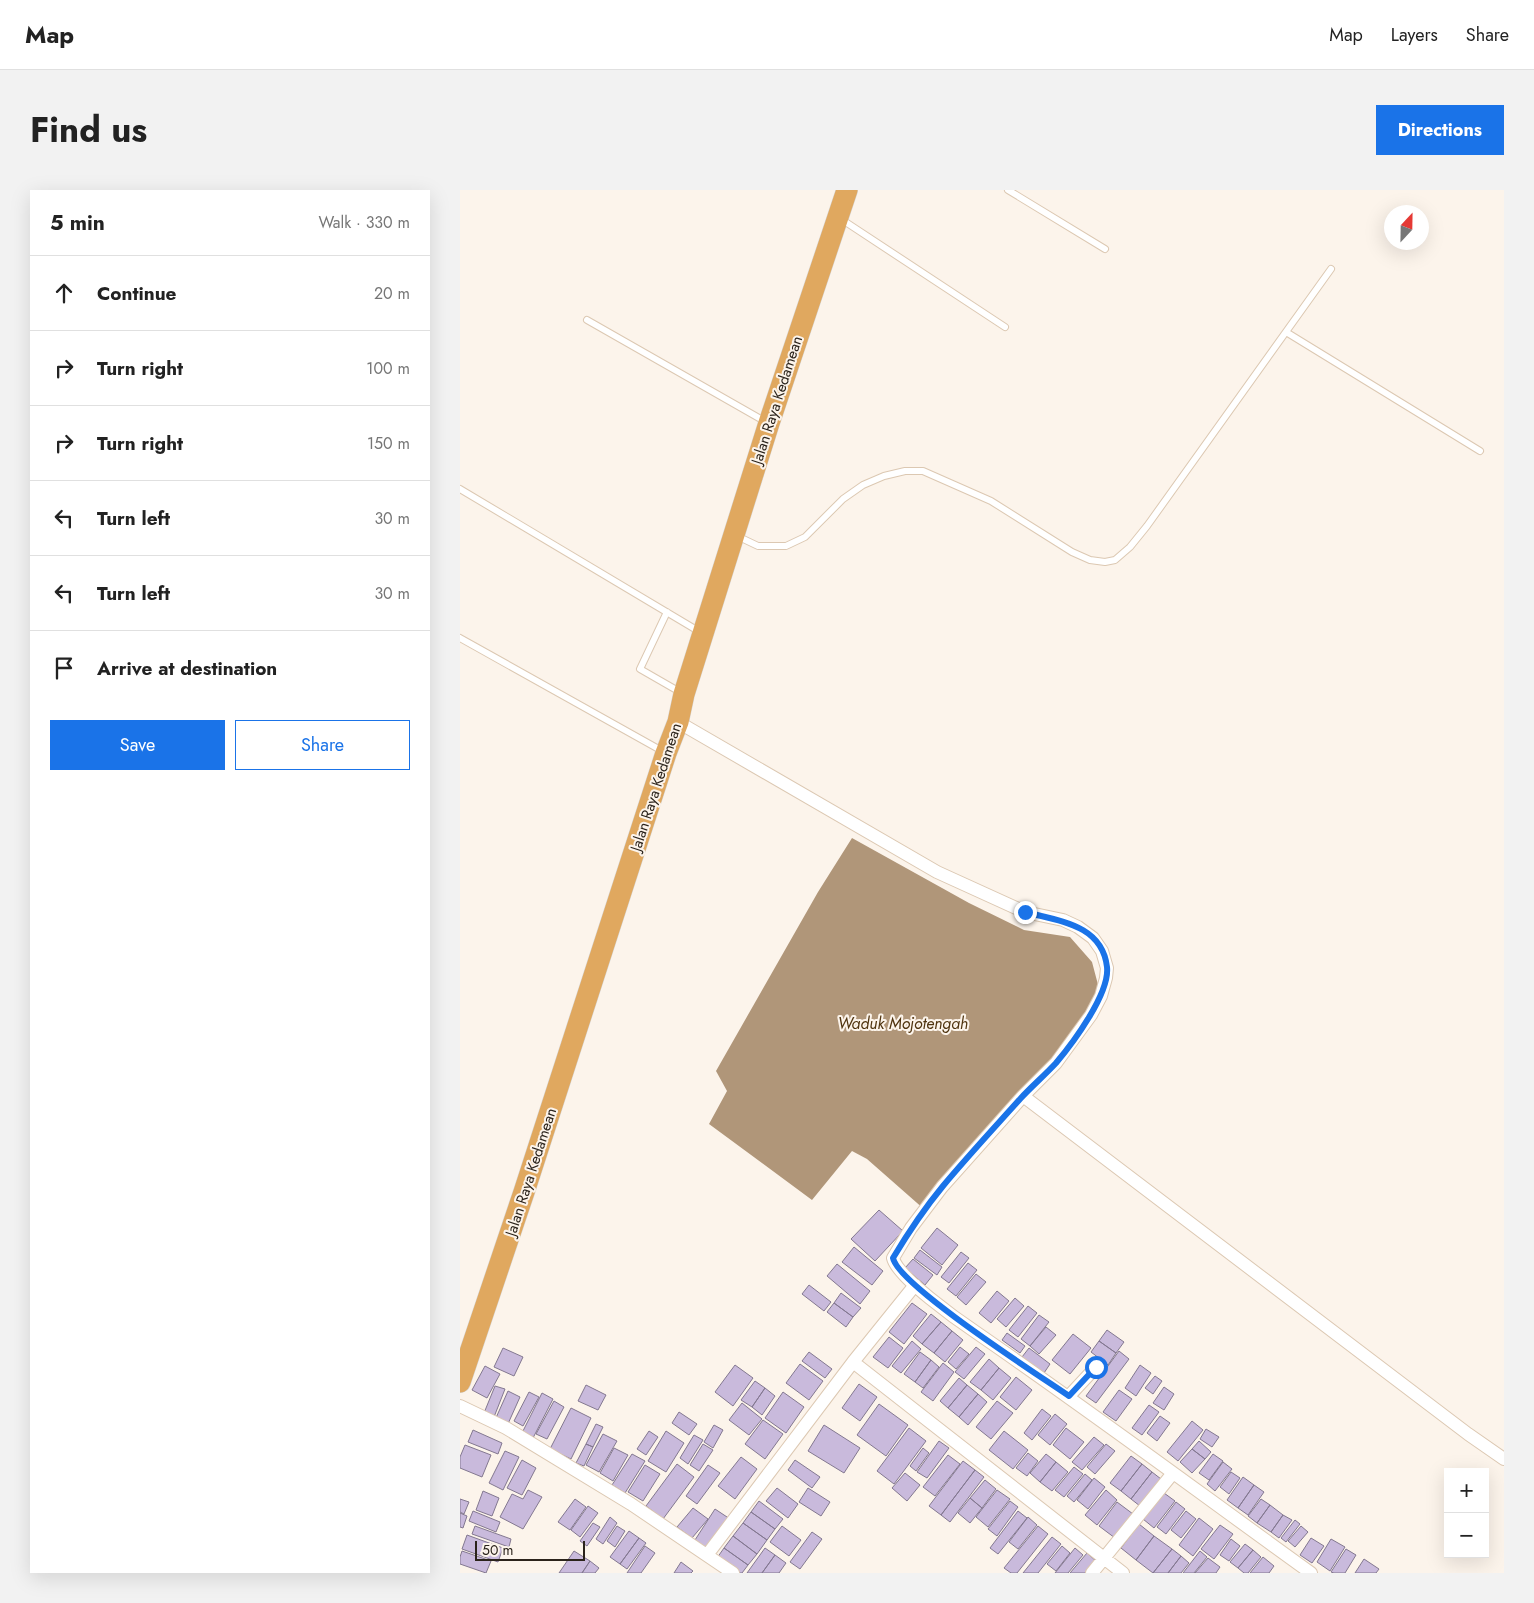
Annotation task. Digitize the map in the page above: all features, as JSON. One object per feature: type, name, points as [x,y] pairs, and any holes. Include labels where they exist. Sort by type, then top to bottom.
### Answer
[{"type":"highway","name":"Jalan Raya Kedamean","points":[[460,1382],[534,1164],[666,753],[678,722],[684,694],[769,423],[847,190]]},
{"type":"street","points":[[678,722],[937,872],[1025,912],[1063,920],[1078,927],[1093,938],[1102,951],[1107,968],[1101,996],[1090,1016],[1056,1063],[1023,1096],[942,1187],[911,1228],[893,1258],[894,1264],[914,1285],[960,1321],[1069,1396],[1311,1573]]},
{"type":"street","points":[[1023,1096],[1460,1428],[1504,1459]]},
{"type":"street","points":[[707,1555],[853,1362],[914,1285]]},
{"type":"street","points":[[853,1362],[1123,1573]]},
{"type":"street","points":[[1069,1396],[1096,1367]]},
{"type":"street","points":[[460,1406],[506,1428],[631,1504],[733,1573]]},
{"type":"street","points":[[1092,1573],[1173,1473]]},
{"type":"lane","points":[[1008,190],[1105,249]]},
{"type":"lane","points":[[838,217],[1005,327]]},
{"type":"lane","points":[[734,534],[758,546],[786,546],[805,537],[842,499],[863,485],[884,476],[905,471],[922,471],[991,502],[1072,552],[1090,560],[1105,562],[1115,560],[1130,547],[1148,526],[1331,269]]},
{"type":"lane","points":[[587,320],[769,423]]},
{"type":"lane","points":[[1286,332],[1480,451]]},
{"type":"lane","points":[[460,489],[703,634]]},
{"type":"lane","points":[[667,612],[640,669],[684,694]]},
{"type":"lane","points":[[460,638],[666,753]]},
{"type":"water","name":"Waduk Mojotengah","points":[[852,838],[969,903],[1024,930],[1070,937],[1092,962],[1101,996],[1026,1092],[925,1210],[867,1159],[852,1151],[812,1200],[709,1124],[727,1091],[716,1071],[818,892]]},
{"type":"building","points":[[879,1210],[903,1231],[875,1261],[851,1239]]},
{"type":"building","points":[[937,1228],[958,1245],[942,1265],[921,1248]]},
{"type":"building","points":[[854,1247],[883,1271],[872,1285],[842,1262]]},
{"type":"building","points":[[920,1250],[942,1267],[937,1275],[914,1258]]},
{"type":"building","points":[[961,1252],[969,1258],[949,1283],[941,1277]]},
{"type":"building","points":[[913,1259],[933,1275],[925,1285],[905,1268]]},
{"type":"building","points":[[968,1263],[977,1270],[956,1296],[947,1289]]},
{"type":"building","points":[[837,1264],[870,1291],[860,1304],[827,1276]]},
{"type":"building","points":[[976,1274],[986,1282],[966,1305],[957,1297]]},
{"type":"building","points":[[809,1285],[831,1302],[824,1311],[802,1294]]},
{"type":"building","points":[[997,1291],[1009,1301],[991,1323],[979,1313]]},
{"type":"building","points":[[841,1293],[861,1308],[853,1317],[834,1303]]},
{"type":"building","points":[[1015,1298],[1024,1306],[1006,1327],[997,1319]]},
{"type":"building","points":[[834,1303],[853,1317],[846,1327],[827,1312]]},
{"type":"building","points":[[912,1303],[927,1314],[904,1344],[889,1332]]},
{"type":"building","points":[[1028,1306],[1037,1313],[1018,1337],[1009,1330]]},
{"type":"building","points":[[931,1314],[941,1322],[922,1344],[913,1336]]},
{"type":"building","points":[[1039,1315],[1049,1322],[1030,1346],[1021,1339]]},
{"type":"building","points":[[941,1322],[952,1331],[934,1353],[922,1344]]},
{"type":"building","points":[[1046,1327],[1056,1335],[1039,1354],[1030,1346]]},
{"type":"building","points":[[1107,1330],[1124,1342],[1116,1353],[1099,1341]]},
{"type":"building","points":[[952,1331],[963,1340],[945,1362],[934,1353]]},
{"type":"building","points":[[1007,1333],[1025,1346],[1020,1353],[1002,1340]]},
{"type":"building","points":[[1073,1334],[1091,1348],[1070,1374],[1052,1360]]},
{"type":"building","points":[[889,1337],[903,1348],[888,1368],[873,1357]]},
{"type":"building","points":[[912,1341],[921,1349],[901,1373],[892,1366]]},
{"type":"building","points":[[1099,1341],[1116,1353],[1108,1365],[1091,1352]]},
{"type":"building","points":[[960,1347],[969,1354],[956,1369],[948,1362]]},
{"type":"building","points":[[976,1347],[985,1354],[964,1379],[955,1372]]},
{"type":"building","points":[[503,1348],[523,1357],[514,1376],[494,1367]]},
{"type":"building","points":[[1029,1348],[1050,1364],[1044,1373],[1022,1357]]},
{"type":"building","points":[[1119,1351],[1129,1359],[1096,1403],[1086,1396]]},
{"type":"building","points":[[809,1352],[832,1369],[825,1378],[802,1361]]},
{"type":"building","points":[[920,1352],[931,1360],[915,1382],[904,1374]]},
{"type":"building","points":[[989,1359],[999,1368],[981,1390],[970,1382]]},
{"type":"building","points":[[931,1360],[939,1367],[923,1388],[915,1382]]},
{"type":"building","points":[[943,1363],[954,1372],[933,1401],[921,1392]]},
{"type":"building","points":[[800,1364],[823,1381],[809,1400],[786,1383]]},
{"type":"building","points":[[735,1365],[753,1378],[733,1406],[715,1392]]},
{"type":"building","points":[[1140,1365],[1151,1373],[1136,1396],[1125,1388]]},
{"type":"building","points":[[485,1366],[500,1374],[487,1398],[472,1390]]},
{"type":"building","points":[[999,1368],[1011,1378],[993,1400],[981,1390]]},
{"type":"building","points":[[1155,1376],[1162,1381],[1153,1394],[1145,1388]]},
{"type":"building","points":[[1016,1377],[1032,1390],[1016,1410],[1000,1397]]},
{"type":"building","points":[[959,1378],[967,1385],[948,1408],[940,1401]]},
{"type":"building","points":[[755,1381],[765,1388],[752,1407],[741,1400]]},
{"type":"building","points":[[859,1384],[877,1397],[860,1421],[842,1408]]},
{"type":"building","points":[[586,1385],[606,1395],[598,1410],[578,1401]]},
{"type":"building","points":[[967,1385],[978,1394],[959,1417],[948,1408]]},
{"type":"building","points":[[495,1386],[505,1389],[494,1417],[484,1413]]},
{"type":"building","points":[[1164,1387],[1174,1394],[1164,1410],[1153,1403]]},
{"type":"building","points":[[765,1388],[775,1396],[762,1415],[752,1407]]},
{"type":"building","points":[[1119,1390],[1132,1399],[1116,1421],[1103,1412]]},
{"type":"building","points":[[508,1391],[520,1397],[507,1426],[495,1420]]},
{"type":"building","points":[[529,1392],[539,1397],[523,1426],[514,1421]]},
{"type":"building","points":[[783,1392],[804,1407],[786,1433],[765,1418]]},
{"type":"building","points":[[542,1393],[553,1399],[533,1438],[522,1433]]},
{"type":"building","points":[[978,1394],[987,1402],[968,1425],[959,1417]]},
{"type":"building","points":[[554,1401],[564,1407],[547,1439],[536,1434]]},
{"type":"building","points":[[997,1401],[1013,1413],[991,1439],[976,1427]]},
{"type":"building","points":[[742,1403],[762,1419],[749,1435],[729,1420]]},
{"type":"building","points":[[879,1404],[908,1425],[886,1456],[857,1435]]},
{"type":"building","points":[[1149,1405],[1159,1412],[1142,1435],[1132,1428]]},
{"type":"building","points":[[571,1408],[591,1418],[571,1459],[550,1449]]},
{"type":"building","points":[[1042,1409],[1051,1416],[1032,1440],[1024,1433]]},
{"type":"building","points":[[679,1412],[697,1424],[689,1435],[672,1423]]},
{"type":"building","points":[[1055,1414],[1067,1424],[1050,1445],[1038,1435]]},
{"type":"building","points":[[1160,1416],[1170,1423],[1157,1441],[1147,1433]]},
{"type":"building","points":[[763,1420],[783,1434],[765,1459],[745,1444]]},
{"type":"building","points":[[1192,1421],[1203,1430],[1178,1461],[1167,1452]]},
{"type":"building","points":[[596,1424],[603,1427],[593,1447],[586,1444]]},
{"type":"building","points":[[714,1425],[723,1430],[713,1448],[704,1442]]},
{"type":"building","points":[[824,1425],[860,1448],[844,1473],[808,1451]]},
{"type":"building","points":[[909,1428],[926,1441],[894,1484],[877,1471]]},
{"type":"building","points":[[1066,1428],[1084,1442],[1070,1459],[1053,1445]]},
{"type":"building","points":[[1206,1429],[1219,1437],[1212,1447],[1200,1439]]},
{"type":"building","points":[[473,1430],[502,1443],[498,1454],[468,1442]]},
{"type":"building","points":[[649,1431],[658,1437],[646,1455],[637,1449]]},
{"type":"building","points":[[666,1431],[684,1443],[666,1472],[648,1461]]},
{"type":"building","points":[[1004,1431],[1028,1450],[1013,1469],[989,1450]]},
{"type":"building","points":[[603,1434],[617,1441],[599,1472],[586,1465]]},
{"type":"building","points":[[694,1435],[703,1440],[688,1464],[680,1458]]},
{"type":"building","points":[[1094,1437],[1104,1445],[1082,1470],[1072,1462]]},
{"type":"building","points":[[939,1441],[949,1448],[927,1478],[917,1472]]},
{"type":"building","points":[[1199,1441],[1211,1452],[1205,1459],[1192,1449]]},
{"type":"building","points":[[586,1444],[593,1447],[584,1466],[576,1463]]},
{"type":"building","points":[[703,1444],[713,1450],[699,1471],[690,1465]]},
{"type":"building","points":[[1106,1444],[1115,1451],[1095,1474],[1087,1467]]},
{"type":"building","points":[[465,1445],[491,1455],[482,1477],[460,1468],[460,1457]]},
{"type":"building","points":[[614,1448],[628,1455],[613,1481],[600,1473]]},
{"type":"building","points":[[923,1448],[929,1453],[916,1471],[910,1466]]},
{"type":"building","points":[[1192,1449],[1205,1459],[1192,1473],[1180,1462]]},
{"type":"building","points":[[505,1451],[519,1457],[503,1490],[489,1483]]},
{"type":"building","points":[[1028,1453],[1038,1461],[1027,1476],[1016,1468]]},
{"type":"building","points":[[632,1454],[645,1461],[625,1493],[612,1485]]},
{"type":"building","points":[[1046,1454],[1056,1462],[1040,1482],[1030,1473]]},
{"type":"building","points":[[1213,1454],[1223,1461],[1209,1480],[1199,1473]]},
{"type":"building","points":[[948,1455],[960,1464],[935,1496],[923,1487]]},
{"type":"building","points":[[1131,1456],[1142,1464],[1121,1491],[1110,1483]]},
{"type":"building","points":[[741,1457],[757,1469],[735,1499],[718,1486]]},
{"type":"building","points":[[522,1460],[536,1468],[522,1495],[507,1488]]},
{"type":"building","points":[[795,1460],[820,1477],[812,1488],[788,1470]]},
{"type":"building","points":[[963,1461],[975,1470],[941,1515],[929,1506]]},
{"type":"building","points":[[1056,1462],[1068,1472],[1052,1491],[1040,1482]]},
{"type":"building","points":[[1223,1462],[1232,1469],[1215,1491],[1207,1484]]},
{"type":"building","points":[[677,1464],[694,1477],[663,1519],[646,1506]]},
{"type":"building","points":[[1142,1464],[1152,1472],[1131,1499],[1121,1491]]},
{"type":"building","points":[[645,1465],[660,1474],[643,1501],[628,1492]]},
{"type":"building","points":[[708,1465],[720,1473],[697,1504],[686,1496]]},
{"type":"building","points":[[1074,1467],[1083,1474],[1064,1497],[1055,1490]]},
{"type":"building","points":[[975,1470],[984,1477],[950,1522],[941,1515]]},
{"type":"building","points":[[1152,1472],[1161,1479],[1140,1506],[1131,1499]]},
{"type":"building","points":[[1231,1472],[1240,1478],[1229,1494],[1220,1487]]},
{"type":"building","points":[[905,1473],[920,1485],[907,1501],[892,1488]]},
{"type":"building","points":[[1085,1474],[1092,1480],[1074,1502],[1067,1496]]},
{"type":"building","points":[[1243,1477],[1254,1485],[1238,1508],[1227,1500]]},
{"type":"building","points":[[1094,1478],[1105,1487],[1088,1509],[1077,1500]]},
{"type":"building","points":[[985,1480],[996,1489],[982,1508],[970,1498]]},
{"type":"building","points":[[1254,1485],[1264,1492],[1248,1515],[1238,1508]]},
{"type":"building","points":[[777,1488],[798,1504],[788,1518],[766,1501]]},
{"type":"building","points":[[808,1488],[830,1502],[821,1516],[799,1502]]},
{"type":"building","points":[[528,1490],[542,1497],[523,1529],[500,1517],[512,1494],[523,1499]]},
{"type":"building","points":[[997,1490],[1010,1499],[988,1527],[976,1517]]},
{"type":"building","points":[[1106,1490],[1117,1500],[1097,1525],[1085,1515]]},
{"type":"building","points":[[483,1491],[499,1498],[492,1516],[476,1510]]},
{"type":"building","points":[[1164,1493],[1175,1501],[1154,1528],[1143,1519]]},
{"type":"building","points":[[970,1498],[982,1508],[970,1523],[958,1513]]},
{"type":"building","points":[[460,1499],[469,1502],[464,1514],[460,1512]]},
{"type":"building","points":[[575,1499],[586,1507],[570,1530],[558,1522]]},
{"type":"building","points":[[1261,1499],[1270,1505],[1257,1523],[1248,1516]]},
{"type":"building","points":[[759,1501],[783,1519],[775,1529],[751,1512]]},
{"type":"building","points":[[1010,1501],[1018,1507],[997,1536],[988,1529]]},
{"type":"building","points":[[1117,1502],[1133,1514],[1115,1538],[1099,1526]]},
{"type":"building","points":[[1176,1502],[1185,1509],[1166,1534],[1157,1527]]},
{"type":"building","points":[[1270,1505],[1283,1515],[1271,1532],[1257,1523]]},
{"type":"building","points":[[588,1506],[598,1513],[580,1537],[571,1530]]},
{"type":"building","points":[[693,1508],[708,1519],[692,1538],[677,1527]]},
{"type":"building","points":[[715,1509],[730,1519],[709,1550],[695,1540]]},
{"type":"building","points":[[473,1511],[500,1522],[496,1532],[469,1521]]},
{"type":"building","points":[[1018,1511],[1027,1518],[998,1554],[990,1548]]},
{"type":"building","points":[[1186,1511],[1196,1519],[1181,1538],[1171,1530]]},
{"type":"building","points":[[751,1512],[775,1529],[767,1540],[743,1523]]},
{"type":"building","points":[[460,1513],[467,1516],[463,1528],[460,1527]]},
{"type":"building","points":[[1283,1515],[1292,1520],[1279,1538],[1271,1532]]},
{"type":"building","points":[[610,1517],[617,1523],[603,1544],[596,1539]]},
{"type":"building","points":[[1028,1517],[1037,1525],[1018,1549],[1009,1542]]},
{"type":"building","points":[[1199,1518],[1213,1529],[1193,1556],[1179,1545]]},
{"type":"building","points":[[1295,1520],[1300,1524],[1286,1542],[1281,1538]]},
{"type":"building","points":[[593,1523],[600,1527],[587,1546],[580,1541]]},
{"type":"building","points":[[743,1523],[767,1540],[757,1554],[733,1536]]},
{"type":"building","points":[[1139,1524],[1154,1536],[1136,1560],[1121,1548]]},
{"type":"building","points":[[1220,1525],[1233,1534],[1214,1559],[1201,1549]]},
{"type":"building","points":[[475,1526],[511,1539],[509,1547],[472,1534]]},
{"type":"building","points":[[617,1526],[625,1531],[615,1547],[607,1541]]},
{"type":"building","points":[[782,1526],[801,1540],[789,1556],[770,1542]]},
{"type":"building","points":[[1038,1526],[1048,1534],[1017,1573],[1011,1573],[1004,1568]]},
{"type":"building","points":[[1301,1526],[1308,1532],[1295,1547],[1288,1541]]},
{"type":"building","points":[[629,1531],[639,1538],[620,1564],[610,1557]]},
{"type":"building","points":[[812,1532],[822,1539],[800,1569],[790,1562]]},
{"type":"building","points":[[467,1535],[503,1548],[498,1562],[462,1549]]},
{"type":"building","points":[[733,1536],[757,1554],[748,1565],[724,1548]]},
{"type":"building","points":[[1154,1536],[1172,1549],[1153,1573],[1136,1560]]},
{"type":"building","points":[[1052,1537],[1061,1544],[1038,1573],[1023,1573]]},
{"type":"building","points":[[639,1538],[646,1543],[627,1569],[620,1564]]},
{"type":"building","points":[[1311,1538],[1324,1546],[1312,1563],[1300,1555]]},
{"type":"building","points":[[1231,1539],[1240,1546],[1229,1561],[1220,1555]]},
{"type":"building","points":[[1331,1539],[1345,1547],[1330,1571],[1317,1562]]},
{"type":"building","points":[[1245,1544],[1253,1550],[1238,1568],[1230,1562]]},
{"type":"building","points":[[645,1546],[655,1553],[641,1573],[627,1573]]},
{"type":"building","points":[[1062,1546],[1070,1553],[1056,1571],[1047,1564]]},
{"type":"building","points":[[724,1548],[748,1565],[742,1573],[737,1573],[717,1558]]},
{"type":"building","points":[[765,1548],[775,1555],[762,1573],[747,1573]]},
{"type":"building","points":[[1075,1548],[1083,1555],[1068,1573],[1055,1573]]},
{"type":"building","points":[[1172,1549],[1181,1556],[1168,1573],[1153,1573]]},
{"type":"building","points":[[1346,1549],[1356,1555],[1345,1573],[1331,1572]]},
{"type":"building","points":[[1253,1550],[1261,1557],[1248,1573],[1244,1573],[1238,1568]]},
{"type":"building","points":[[462,1551],[491,1561],[486,1573],[460,1564]]},
{"type":"building","points":[[574,1551],[590,1561],[582,1573],[559,1573]]},
{"type":"building","points":[[1200,1551],[1207,1557],[1194,1573],[1183,1573]]},
{"type":"building","points":[[1087,1553],[1096,1561],[1086,1573],[1070,1573]]},
{"type":"building","points":[[775,1555],[786,1563],[779,1573],[762,1573]]},
{"type":"building","points":[[1181,1556],[1189,1563],[1181,1573],[1168,1573]]},
{"type":"building","points":[[1263,1557],[1274,1566],[1269,1573],[1250,1573]]},
{"type":"building","points":[[1208,1558],[1220,1567],[1216,1573],[1195,1573]]},
{"type":"building","points":[[1364,1559],[1379,1569],[1376,1573],[1355,1573]]},
{"type":"building","points":[[590,1561],[599,1568],[595,1573],[582,1573]]},
{"type":"building","points":[[681,1562],[693,1571],[691,1573],[674,1573]]},
{"type":"route","points":[[1025,912],[1063,920],[1078,927],[1093,938],[1102,951],[1107,968],[1101,996],[1090,1016],[1056,1063],[1023,1096],[942,1187],[911,1228],[893,1258],[894,1264],[914,1285],[960,1321],[1069,1396],[1096,1367]]}]
